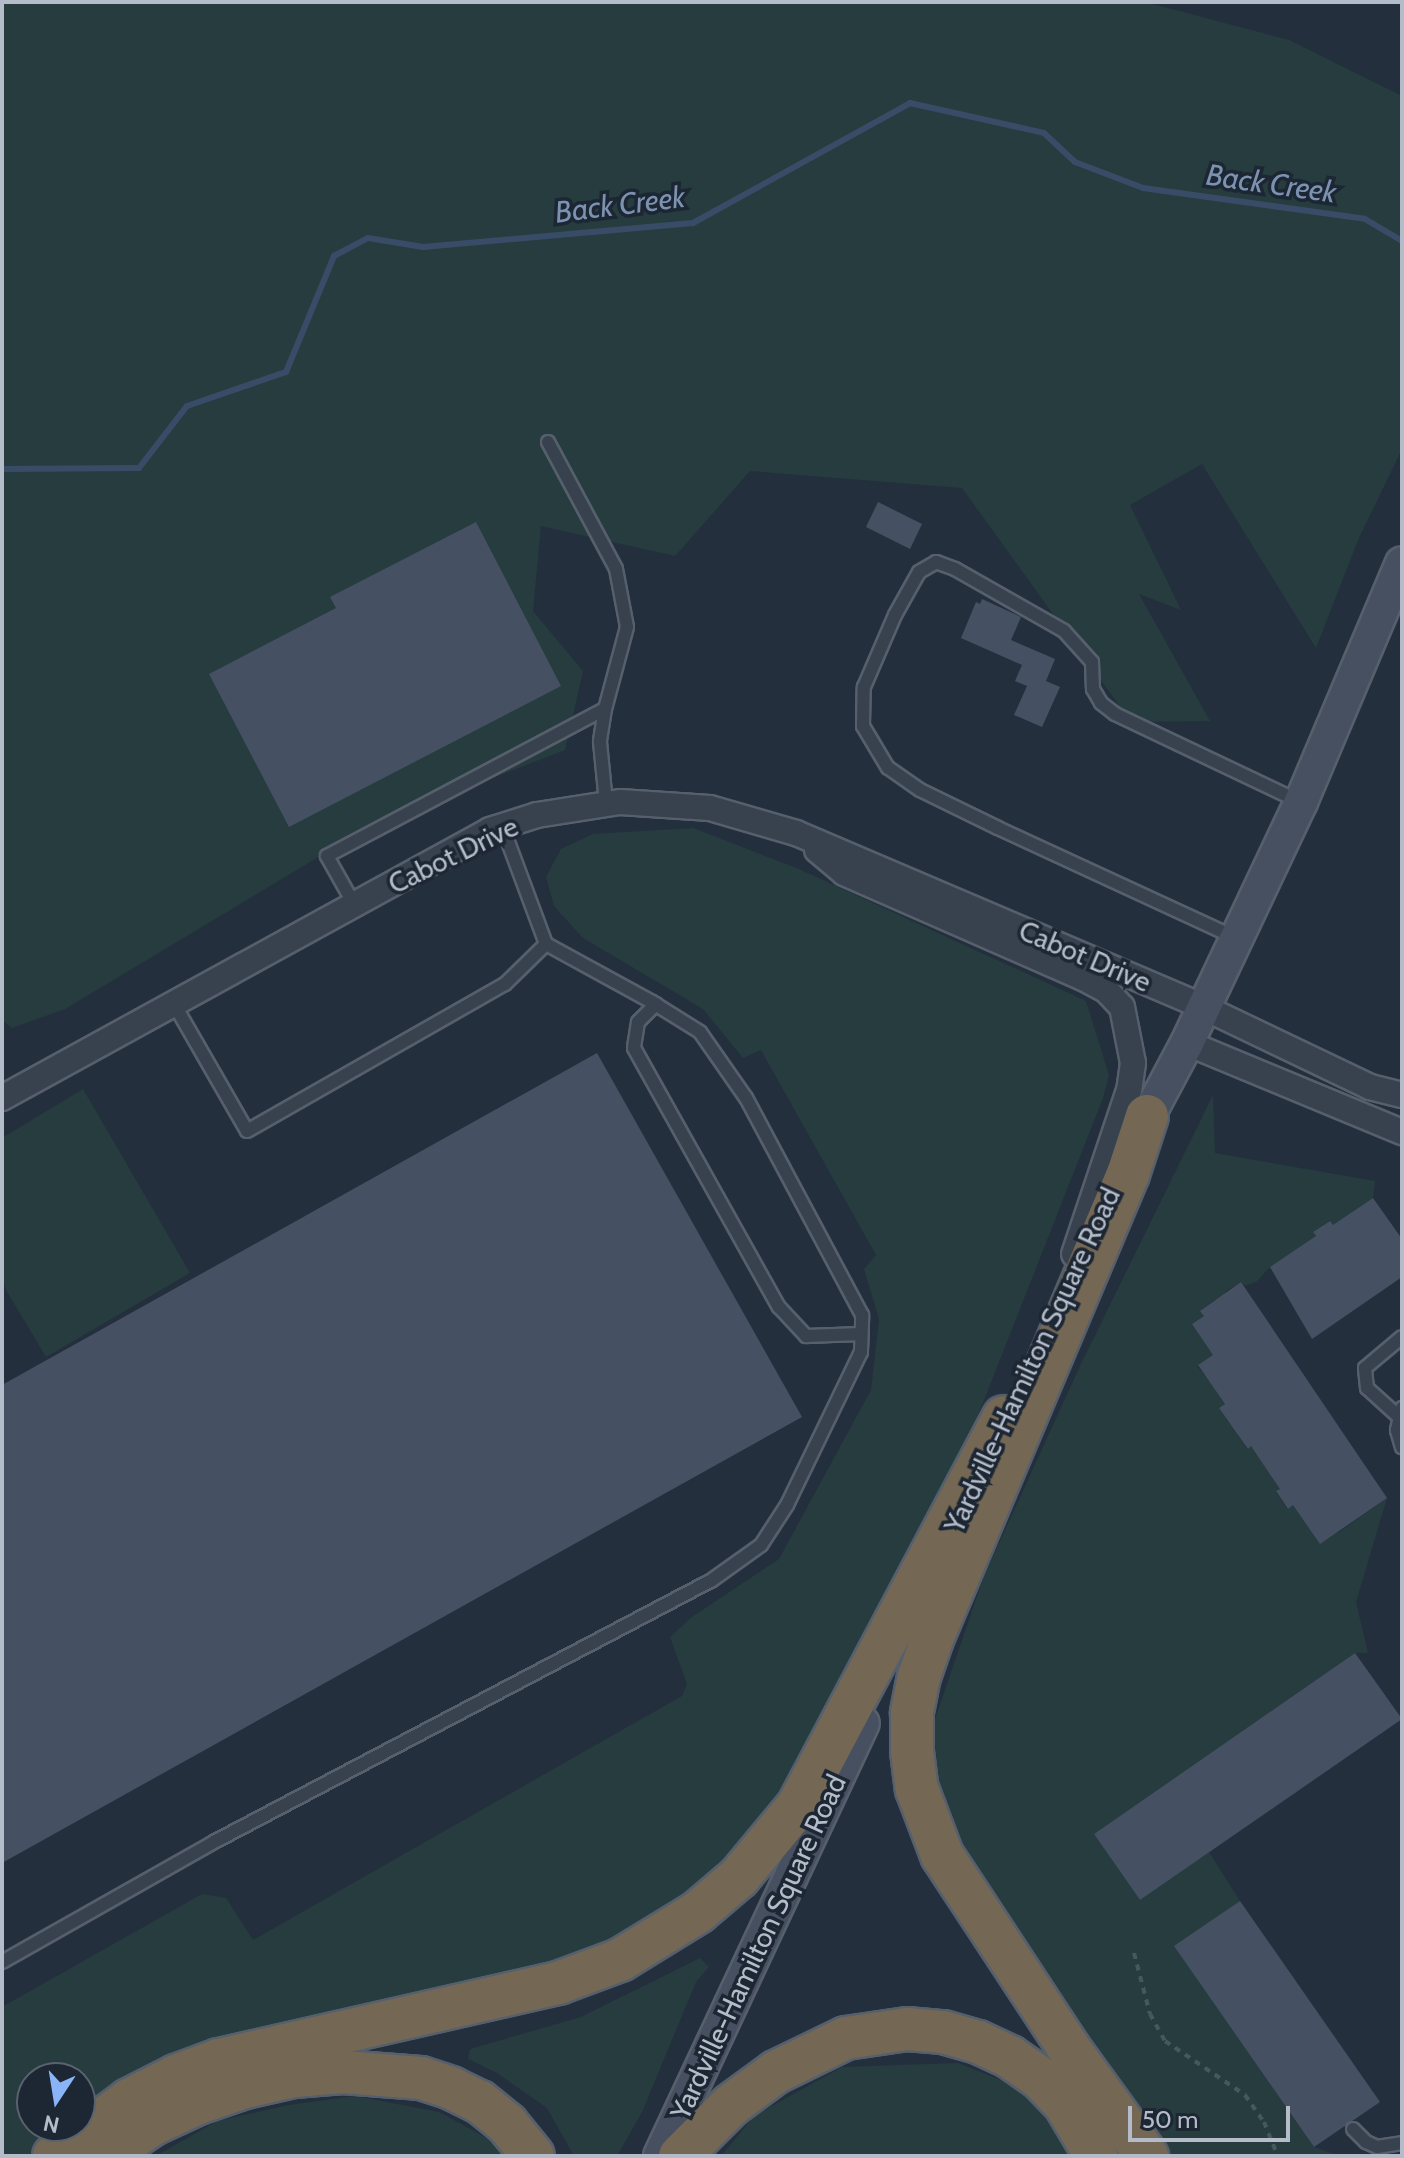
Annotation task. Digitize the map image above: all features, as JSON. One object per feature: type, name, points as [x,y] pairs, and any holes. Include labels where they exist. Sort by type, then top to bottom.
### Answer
[{"type":"highway","points":[[1147,1116],[1128,1174],[932,1639],[919,1676],[912,1713],[912,1751],[917,1789],[942,1855],[1068,2047],[1147,2156]]},
{"type":"highway","points":[[54,2156],[129,2100],[219,2060],[558,1983],[620,1960],[698,1912],[739,1877],[798,1806],[1004,1417]]},
{"type":"highway","points":[[680,2156],[731,2105],[788,2066],[846,2038],[907,2029],[954,2035],[1010,2057],[1040,2078],[1065,2104],[1096,2156]]},
{"type":"highway","points":[[105,2156],[153,2124],[198,2103],[245,2087],[294,2076],[343,2072],[421,2078],[451,2088],[480,2102],[507,2124],[533,2156]]},
{"type":"street","name":"Yardville-Hamilton Square Road","points":[[660,2156],[1064,1285],[1147,1116],[1187,1043],[1301,802],[1402,563]]},
{"type":"street","name":"Cabot Drive","points":[[2,1098],[502,826],[537,815],[606,803],[669,803],[710,808],[796,833],[1203,1007],[1370,1087],[1402,1095]]},
{"type":"street","points":[[796,833],[844,873],[1083,978],[1106,990],[1122,1007],[1133,1063],[1129,1090],[1064,1285]]},
{"type":"street","points":[[1187,1043],[1402,1132]]},
{"type":"lane","points":[[548,442],[616,569],[627,627],[605,709],[600,742],[606,803]]},
{"type":"lane","points":[[1236,938],[985,822],[920,790],[888,768],[863,726],[864,687],[895,615],[919,572],[936,562],[955,569],[1064,631],[1092,662],[1093,689],[1101,703],[1115,714],[1301,802]]},
{"type":"lane","points":[[354,904],[327,856],[605,709]]},
{"type":"lane","points":[[2,1962],[212,1843],[712,1580],[761,1545],[787,1505],[861,1352],[862,1315],[746,1098],[700,1032],[656,1004],[546,944],[502,826]]},
{"type":"lane","points":[[174,1004],[247,1131],[505,984],[546,944]]},
{"type":"lane","points":[[656,1004],[638,1022],[634,1048],[779,1307],[806,1336],[861,1334]]},
{"type":"lane","points":[[1402,1337],[1365,1368],[1367,1388],[1401,1413],[1397,1430],[1402,1447]]},
{"type":"lane","points":[[1353,2129],[1366,2142],[1377,2147],[1402,2143]]},
{"type":"path","points":[[1134,1953],[1150,2014],[1165,2041],[1245,2095],[1264,2122],[1278,2156]]},
{"type":"green space","points":[[2,2],[1145,2],[1289,40],[1402,96],[1402,449],[1358,540],[1316,648],[1202,464],[1130,505],[1181,610],[1139,594],[1210,721],[1131,722],[962,488],[750,471],[675,556],[541,526],[533,611],[583,671],[565,750],[375,823],[65,1009],[12,1028],[2,1020]]},
{"type":"green space","points":[[693,828],[799,869],[1086,1001],[1109,1075],[1103,1098],[977,1418],[785,1797],[727,1874],[626,1937],[549,1966],[96,2109],[96,2062],[16,2062],[16,2142],[45,2142],[28,2156],[2,2156],[2,2007],[202,1894],[226,1898],[253,1940],[682,1696],[687,1684],[670,1637],[692,1617],[779,1559],[871,1390],[879,1319],[864,1269],[876,1255],[761,1050],[743,1058],[703,1009],[583,938],[554,906],[546,877],[561,849],[593,834]]},
{"type":"green space","points":[[83,1089],[190,1273],[46,1357],[6,1290],[2,1274],[2,1138]]},
{"type":"green space","points":[[1213,1095],[1215,1153],[1375,1181],[1373,1198],[1333,1226],[1329,1221],[1313,1232],[1317,1238],[1270,1267],[1256,1282],[1245,1286],[1241,1282],[1225,1292],[1229,1299],[1215,1300],[1201,1310],[1204,1316],[1192,1324],[1215,1354],[1197,1366],[1220,1393],[1225,1404],[1219,1408],[1230,1424],[1236,1420],[1237,1433],[1247,1449],[1252,1446],[1281,1488],[1276,1492],[1287,1509],[1293,1505],[1338,1533],[1387,1498],[1356,1602],[1368,1653],[1355,1653],[1094,1834],[1140,1900],[1209,1852],[1240,1901],[1175,1947],[1314,2147],[1339,2156],[1171,2156],[1066,2018],[942,1807],[933,1725],[984,1576],[1080,1366]]},
{"type":"green space","points":[[700,1958],[709,1967],[696,1982],[642,2112],[617,2156],[574,2156],[547,2108],[497,2073],[468,2059],[470,2049],[581,2017]]},
{"type":"green space","points":[[958,2063],[1021,2088],[1069,2147],[1070,2156],[721,2156],[754,2116],[842,2067]]},
{"type":"green space","points":[[355,2096],[439,2112],[498,2144],[511,2156],[156,2156],[217,2121],[289,2105]]},
{"type":"building","points":[[878,502],[922,524],[910,549],[866,527]]},
{"type":"building","points":[[476,522],[561,686],[289,827],[209,674],[336,608],[330,597]]},
{"type":"building","points":[[982,599],[1021,617],[1011,640],[1055,659],[1046,681],[1060,687],[1042,727],[1014,715],[1027,686],[1015,681],[1022,665],[961,638],[976,602],[980,604]]},
{"type":"building","points":[[597,1053],[802,1417],[2,1863],[2,1385]]},
{"type":"building","points":[[1373,1198],[1402,1239],[1402,1277],[1312,1339],[1270,1267],[1316,1236],[1313,1232],[1330,1221],[1333,1225]]},
{"type":"building","points":[[1241,1282],[1387,1498],[1320,1544],[1293,1505],[1288,1509],[1276,1491],[1280,1489],[1251,1446],[1248,1449],[1219,1408],[1225,1404],[1198,1365],[1213,1355],[1192,1324],[1204,1316],[1200,1311]]},
{"type":"building","points":[[1355,1653],[1402,1719],[1140,1900],[1094,1834]]},
{"type":"building","points":[[1240,1901],[1380,2102],[1314,2147],[1174,1946]]},
{"type":"waterway","name":"Back Creek","points":[[2,469],[139,468],[187,406],[286,372],[334,256],[368,238],[423,247],[693,223],[910,103],[1044,133],[1075,162],[1143,188],[1365,219],[1402,241]]}]
